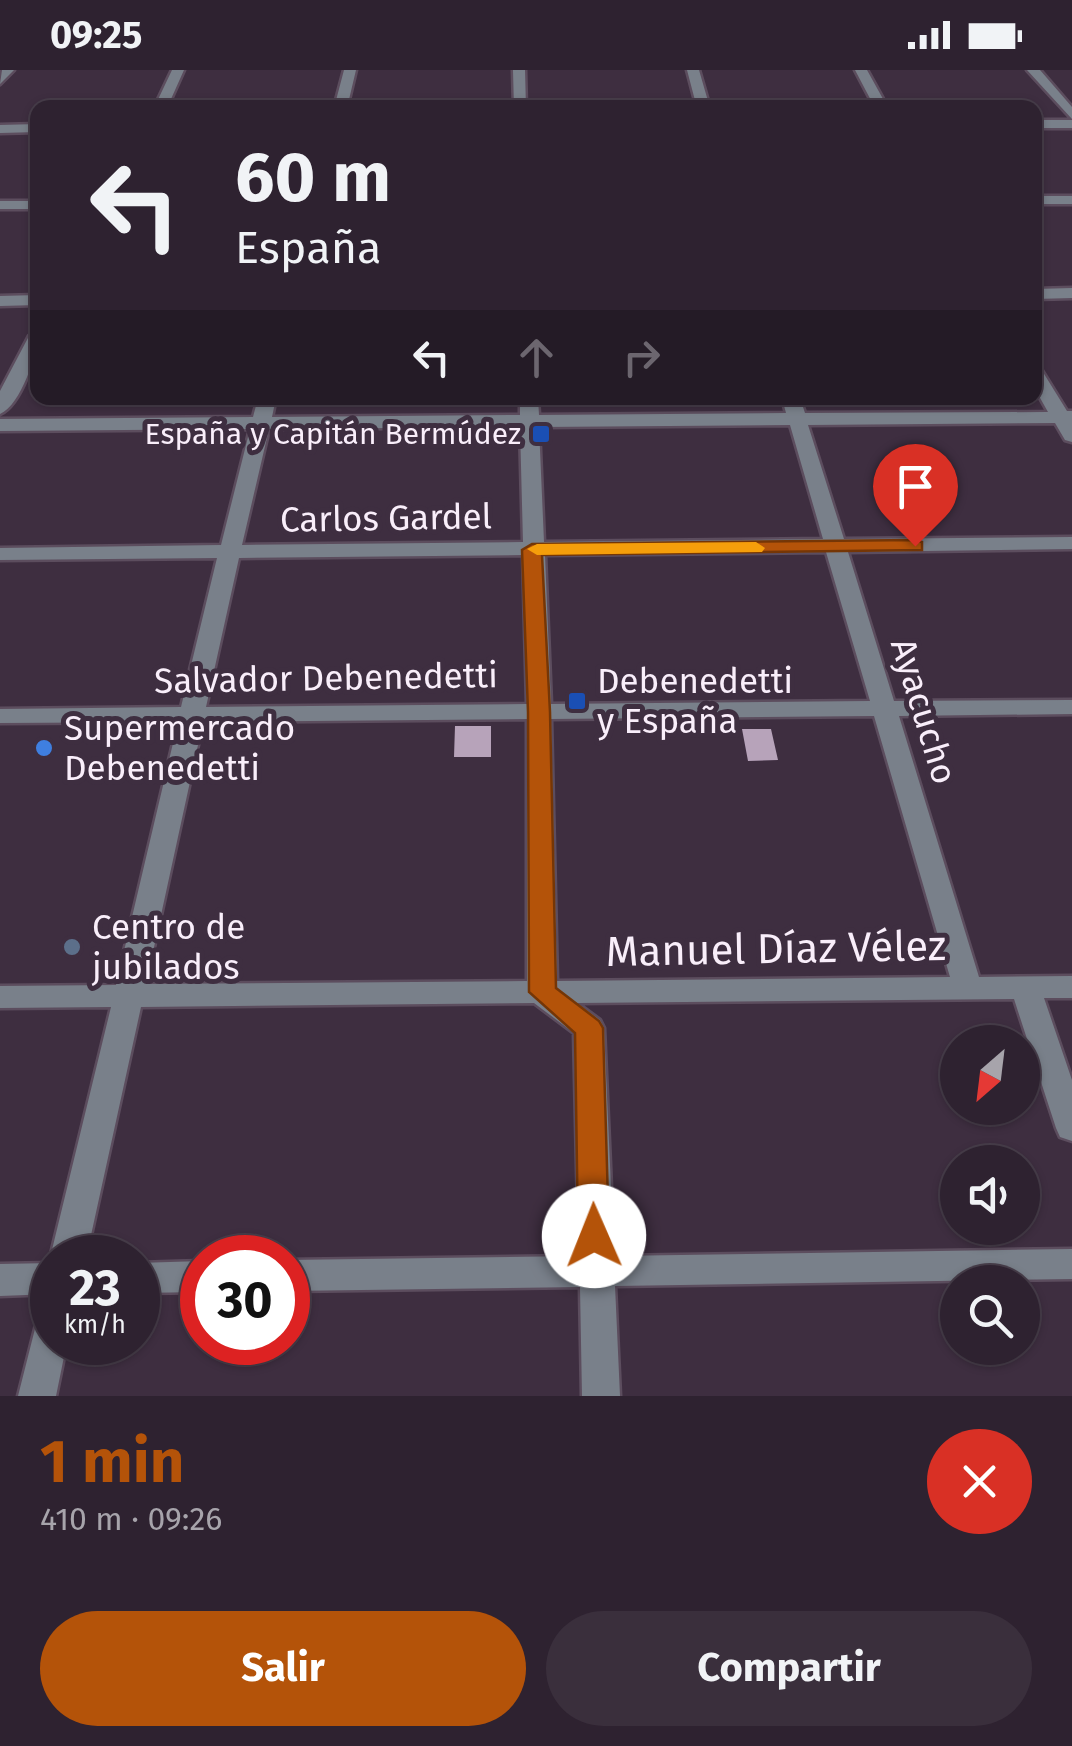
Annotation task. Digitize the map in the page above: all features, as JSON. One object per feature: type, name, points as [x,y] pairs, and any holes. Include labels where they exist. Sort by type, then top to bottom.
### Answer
[{"type":"street","points":[[0,80],[8,70]]},
{"type":"street","points":[[164,100],[178,70]]},
{"type":"street","points":[[342,100],[350,70]]},
{"type":"street","points":[[519,70],[520,100]]},
{"type":"street","points":[[693,70],[702,100]]},
{"type":"street","points":[[861,70],[878,100]]},
{"type":"street","points":[[1033,70],[1072,115]]},
{"type":"street","points":[[1042,124],[1072,124]]},
{"type":"street","points":[[0,129],[30,128]]},
{"type":"street","points":[[1042,200],[1072,200]]},
{"type":"street","points":[[0,206],[30,205]]},
{"type":"street","points":[[1042,294],[1072,293]]},
{"type":"street","points":[[0,300],[30,300]]},
{"type":"street","points":[[0,408],[30,351]]},
{"type":"street","points":[[1042,383],[1066,417],[1072,436]]},
{"type":"street","points":[[73,1235],[190,715],[265,405]]},
{"type":"street","points":[[0,425],[260,423],[529,409],[794,407],[1066,417]]},
{"type":"street","name":"Ayacucho","points":[[794,407],[968,988]]},
{"type":"street","points":[[529,409],[539,712],[542,992],[589,1028],[601,1396]]},
{"type":"street","name":"Carlos Gardel","points":[[0,554],[1072,544]]},
{"type":"street","name":"Salvador Debenedetti","points":[[0,716],[1072,707]]},
{"type":"street","name":"Manuel Díaz Vélez","points":[[0,997],[1072,987]]},
{"type":"street","points":[[1026,988],[1072,1128]]},
{"type":"street","points":[[310,1276],[1072,1264]]},
{"type":"street","points":[[0,1280],[30,1279]]},
{"type":"street","points":[[37,1396],[44,1365]]},
{"type":"building","points":[[455,726],[491,726],[491,757],[454,757]]},
{"type":"building","points":[[742,729],[771,729],[778,760],[748,761]]},
{"type":"slow traffic","points":[[537,549],[756,548]]},
{"type":"place","name":"España y Capitán Bermúdez","points":[[541,434]]},
{"type":"place","name":"Debenedetti y España","points":[[577,701]]},
{"type":"place","name":"Supermercado Debenedetti","points":[[44,748]]},
{"type":"place","name":"Centro de jubilados","points":[[72,947]]},
{"type":"route","points":[[594,1236],[589,1028],[542,992],[539,712],[532,550],[915,546]]}]
